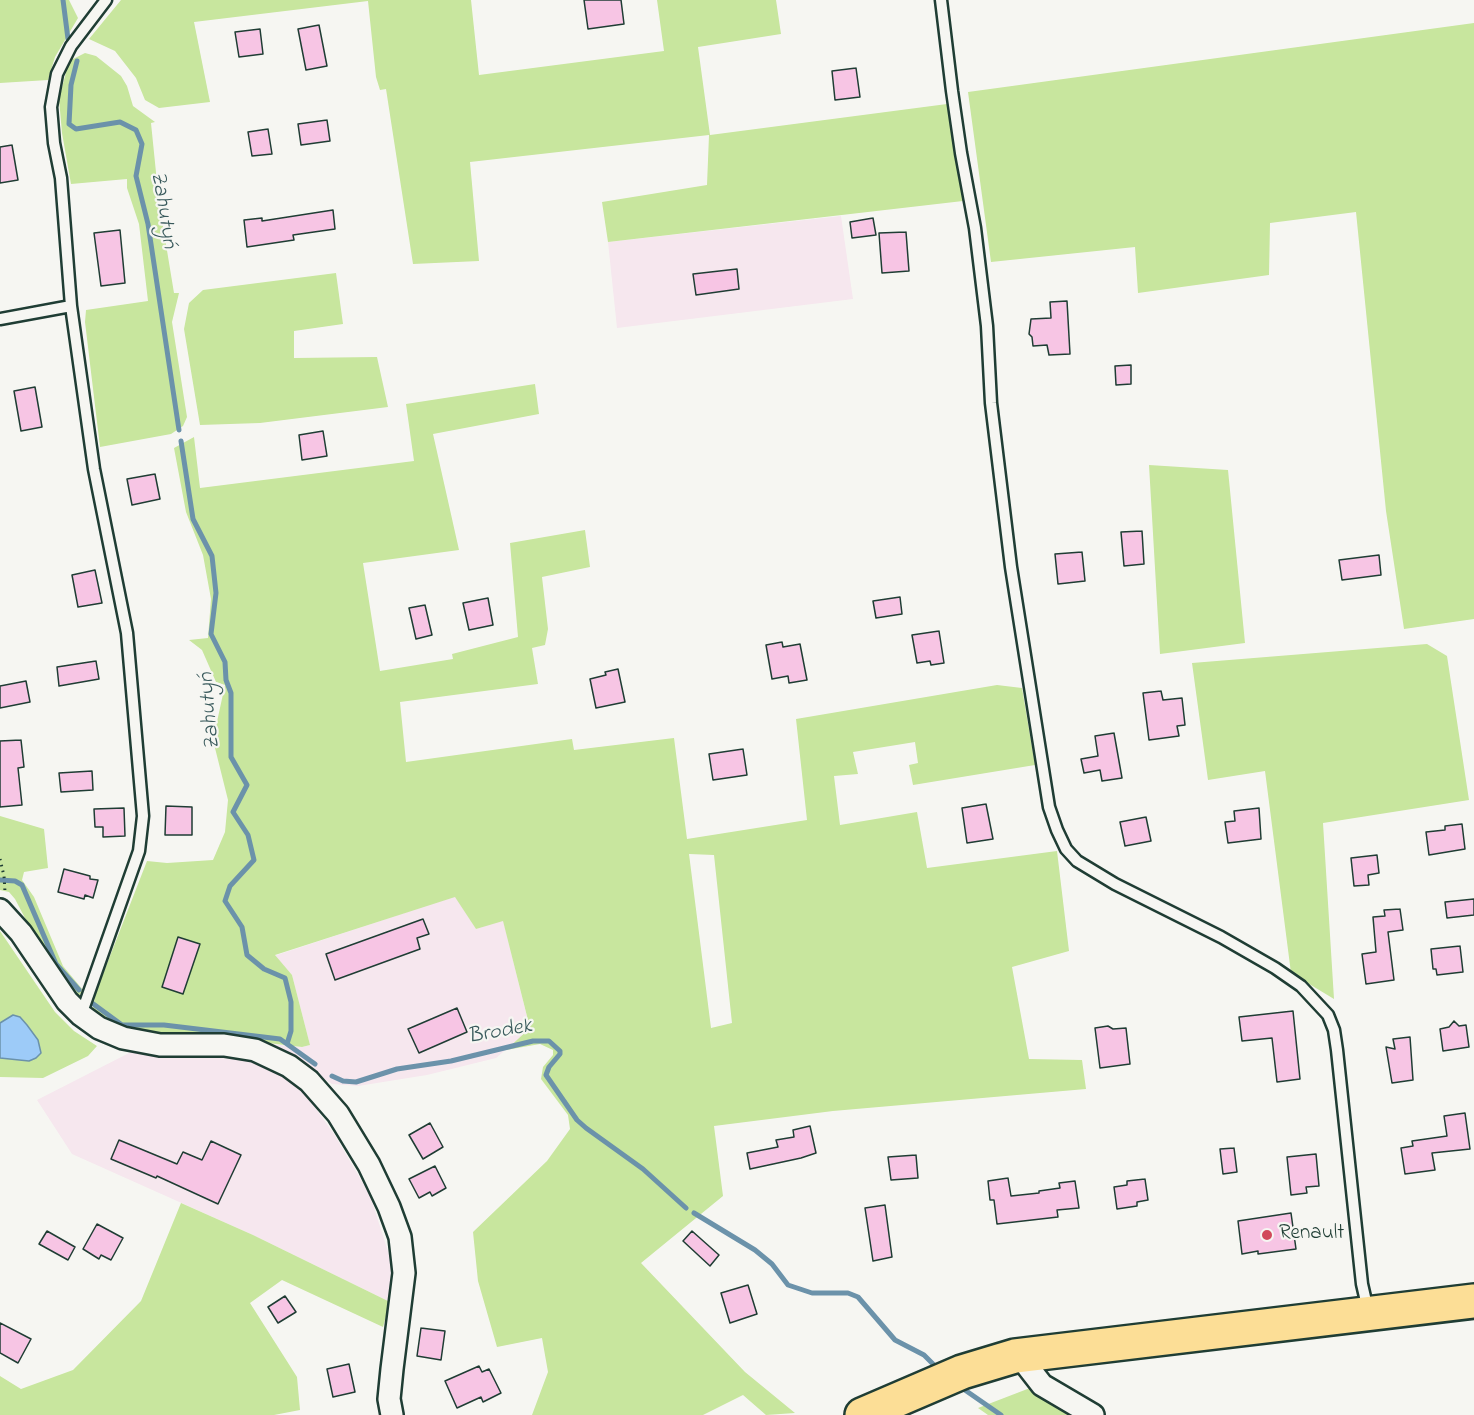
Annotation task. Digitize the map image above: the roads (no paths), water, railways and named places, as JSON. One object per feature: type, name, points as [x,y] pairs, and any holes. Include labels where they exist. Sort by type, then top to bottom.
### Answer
[{"type":"main road","points":[[862,1415],[972,1368],[1024,1354],[1474,1302]]},
{"type":"street","points":[[0,909],[17,927],[67,1001],[99,1028],[123,1038],[160,1045],[224,1045],[255,1050],[290,1066],[309,1081],[338,1114],[369,1165],[389,1207],[400,1238],[404,1273],[389,1399],[392,1415]]},
{"type":"street","points":[[1024,1354],[1028,1367],[1042,1385],[1093,1415]]},
{"type":"lane","points":[[81,1015],[139,851],[143,816],[127,633],[94,469],[71,306],[61,178],[54,143],[51,107],[57,74],[71,46],[106,0]]},
{"type":"lane","points":[[941,0],[959,142],[975,228],[987,326],[991,403],[1011,567],[1049,807],[1066,849],[1077,861],[1115,884],[1221,937],[1275,968],[1301,986],[1328,1015],[1334,1030],[1362,1284],[1369,1313]]},
{"type":"lane","points":[[0,319],[71,306]]},
{"type":"water","points":[[13,1015],[20,1017],[38,1040],[41,1053],[36,1058],[29,1061],[0,1058],[0,1023]]},
{"type":"waterway","name":"Zahutyń","points":[[63,0],[68,39]]},
{"type":"waterway","name":"Zahutyń","points":[[77,61],[71,85],[69,124],[76,129],[120,122],[136,130],[142,144],[136,176],[148,224],[179,430]]},
{"type":"waterway","name":"Zahutyń","points":[[181,441],[193,519],[212,556],[216,593],[211,634],[225,662],[226,680],[231,693],[231,757],[247,785],[233,812],[248,835],[254,860],[230,886],[225,901],[242,927],[247,955],[264,969],[285,978],[291,1002],[291,1031],[287,1044]]},
{"type":"waterway","name":"Brodek","points":[[0,880],[15,881],[22,885],[56,964],[79,990]]},
{"type":"waterway","name":"Brodek","points":[[92,1003],[122,1025],[164,1025],[280,1039],[315,1064]]},
{"type":"waterway","name":"Brodek","points":[[332,1076],[343,1081],[356,1082],[397,1069],[451,1061],[533,1041],[549,1041],[560,1051],[560,1054],[549,1067],[546,1075],[577,1120],[643,1169],[686,1208]]},
{"type":"waterway","name":"Brodek","points":[[694,1213],[755,1250],[772,1264],[788,1285],[812,1293],[848,1293],[858,1297],[895,1340],[924,1355],[934,1365]]},
{"type":"waterway","name":"Brodek","points":[[962,1388],[1001,1415]]},
{"type":"place","name":"Renault","points":[[1267,1235]]}]
